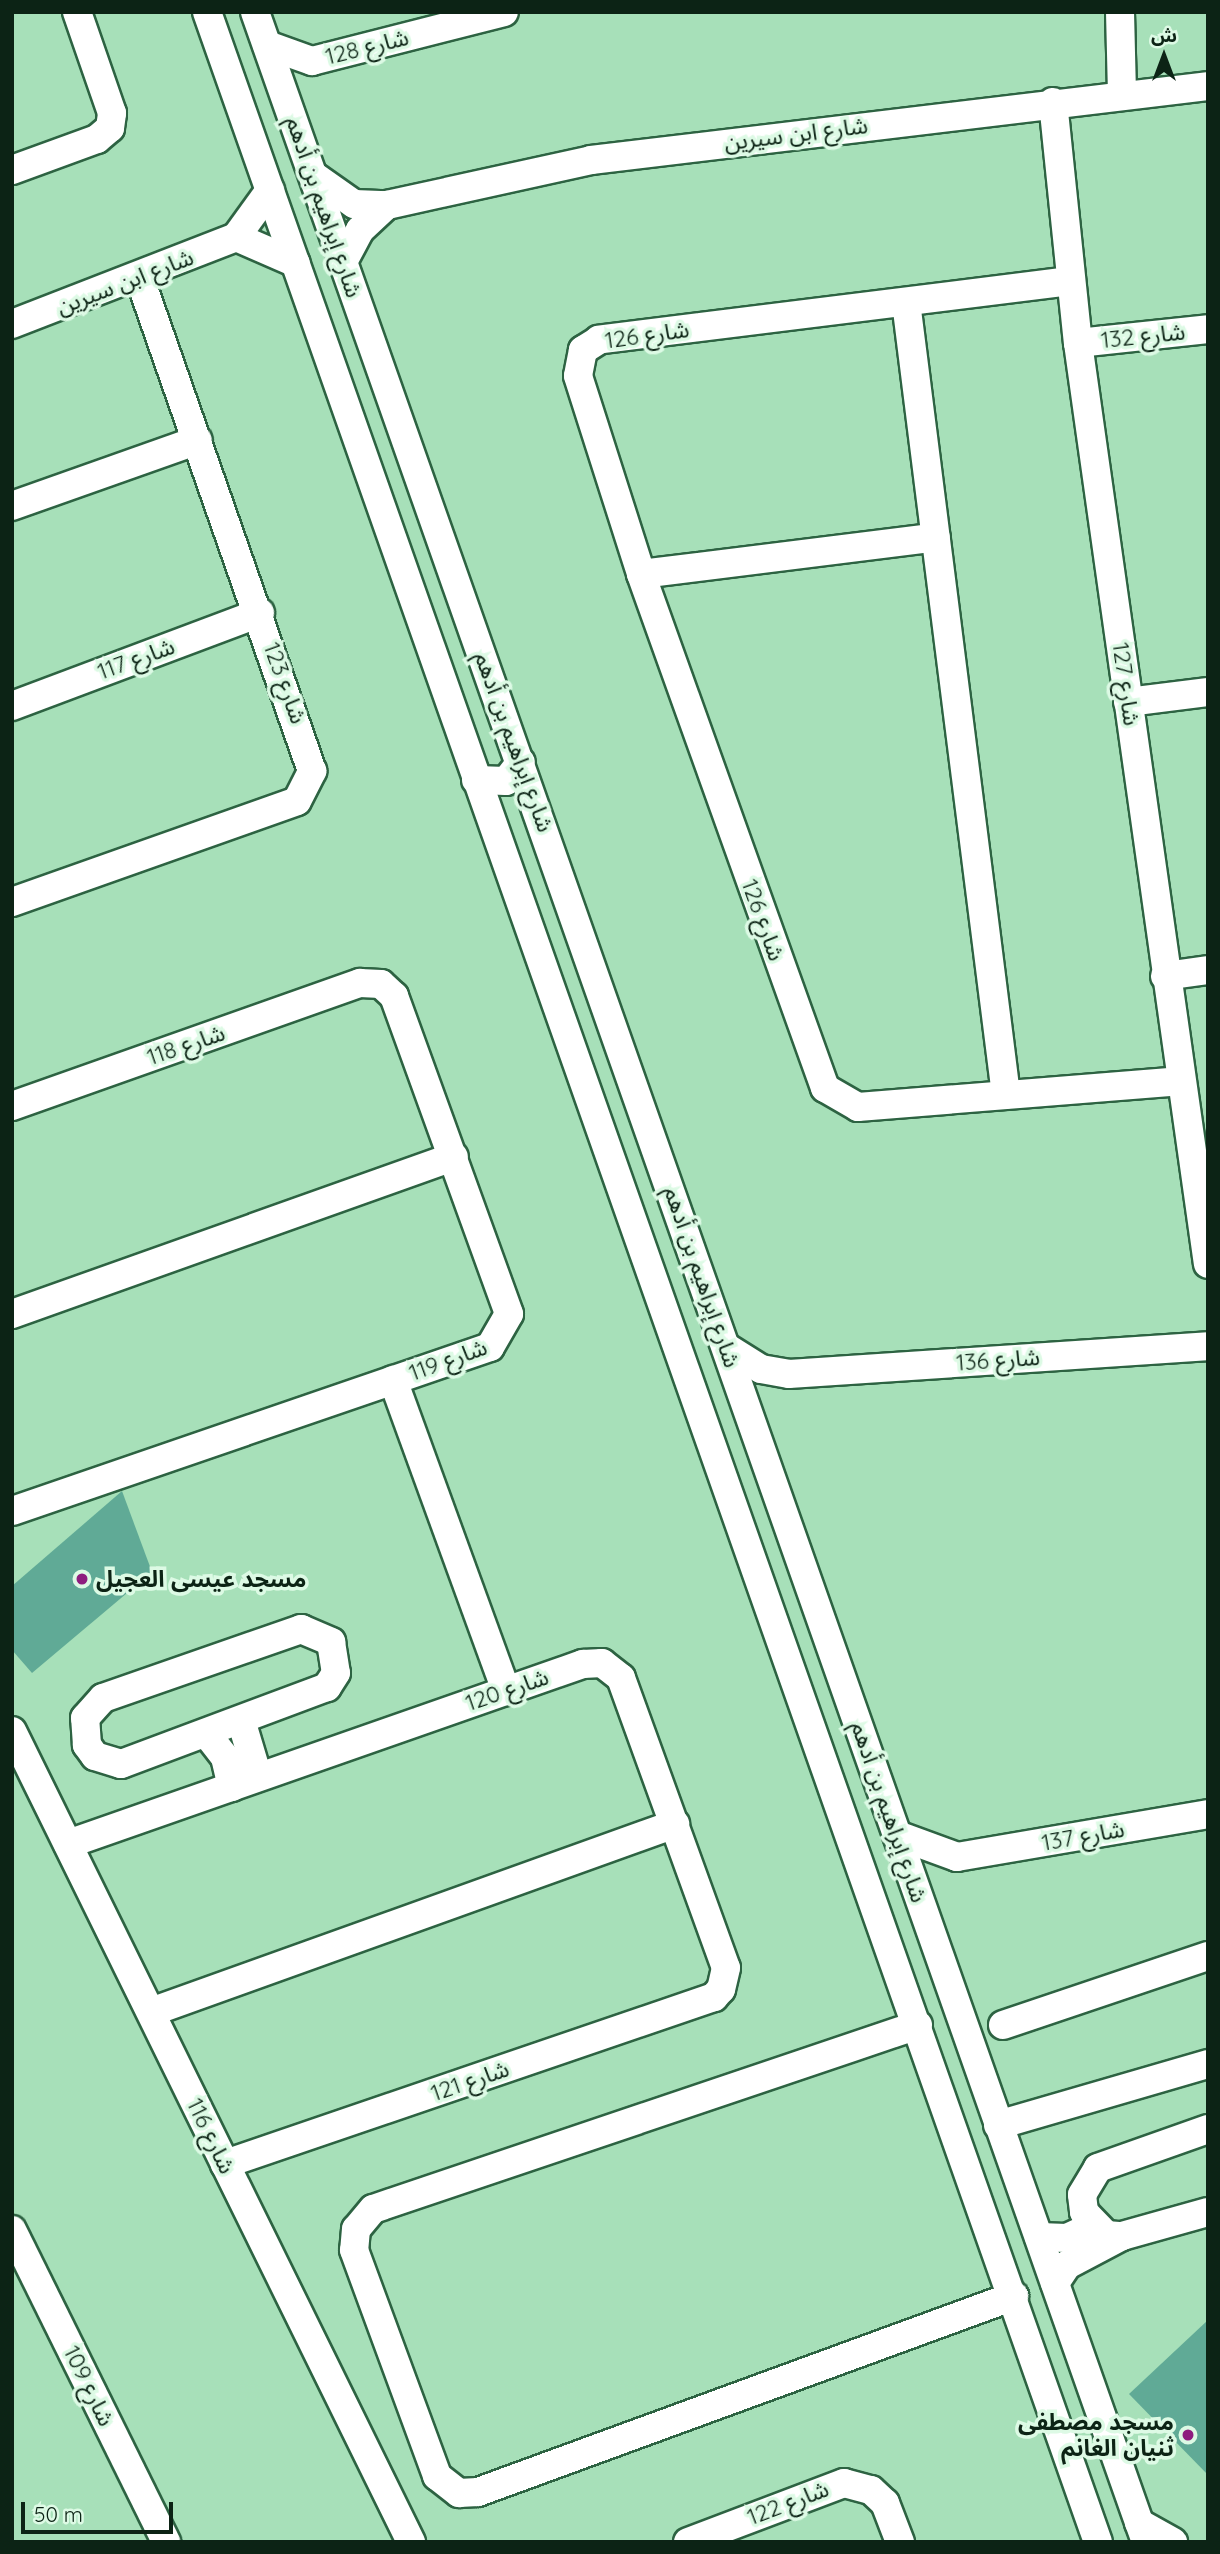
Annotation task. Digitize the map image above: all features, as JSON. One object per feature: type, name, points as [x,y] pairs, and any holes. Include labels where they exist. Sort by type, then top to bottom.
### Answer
[{"type":"street","points":[[12,170],[97,139],[110,128],[112,113],[77,12]]},
{"type":"street","name":"شارع إبراهيم بن أدهم","points":[[207,12],[1014,2296],[1098,2542]]},
{"type":"street","name":"شارع إبراهيم بن أدهم","points":[[255,12],[1143,2532]]},
{"type":"street","name":"شارع 128","points":[[288,106],[296,77],[312,61],[446,19],[504,12]]},
{"type":"street","points":[[1120,12],[1122,95]]},
{"type":"street","name":"شارع 128","points":[[267,45],[312,61]]},
{"type":"street","name":"شارع ابن سيرين","points":[[314,176],[338,198],[387,205],[591,160],[1053,102],[1208,86]]},
{"type":"street","name":"شارع 127","points":[[1053,102],[1078,343],[1179,1081],[1208,1265]]},
{"type":"street","points":[[270,190],[236,237],[296,263]]},
{"type":"street","points":[[344,262],[360,230],[387,205]]},
{"type":"street","name":"شارع ابن سيرين","points":[[12,324],[140,279],[236,237]]},
{"type":"street","name":"شارع 123","points":[[12,902],[302,794],[310,780],[311,754],[140,279]]},
{"type":"street","name":"شارع 126","points":[[1070,281],[599,340],[583,350],[578,376],[641,574],[825,1088],[858,1107],[1179,1081]]},
{"type":"street","points":[[906,302],[1006,1095]]},
{"type":"street","name":"شارع 132","points":[[1078,343],[1208,329]]},
{"type":"street","points":[[12,506],[198,440]]},
{"type":"street","points":[[641,574],[936,537]]},
{"type":"street","name":"شارع 117","points":[[12,706],[260,613]]},
{"type":"street","points":[[1128,702],[1208,692]]},
{"type":"street","points":[[477,780],[506,781],[521,762]]},
{"type":"street","points":[[500,845],[513,822],[526,819],[544,827]]},
{"type":"street","points":[[1165,976],[1208,970]]},
{"type":"street","name":"شارع 118","points":[[12,1106],[360,984]]},
{"type":"street","name":"شارع 119","points":[[12,1511],[491,1347],[508,1322],[509,1306],[394,996],[381,985],[360,984]]},
{"type":"street","points":[[12,1314],[454,1157]]},
{"type":"street","name":"شارع 136","points":[[726,1347],[761,1369],[789,1374],[1208,1346]]},
{"type":"street","points":[[751,1415],[760,1394],[789,1374]]},
{"type":"street","points":[[393,1380],[506,1691]]},
{"type":"street","points":[[301,1629],[331,1642],[337,1665],[327,1687],[241,1720],[121,1764],[96,1756],[83,1732],[92,1706],[115,1693],[301,1629]]},
{"type":"street","name":"شارع 120","points":[[68,1844],[583,1664],[610,1666],[621,1678],[726,1968],[714,1997]]},
{"type":"street","points":[[241,1720],[258,1777]]},
{"type":"street","name":"شارع 116","points":[[12,1731],[411,2542]]},
{"type":"street","points":[[206,1733],[225,1757],[232,1787]]},
{"type":"street","name":"شارع 137","points":[[897,1835],[957,1857],[1208,1814]]},
{"type":"street","points":[[151,2012],[675,1825]]},
{"type":"street","points":[[922,1904],[934,1877],[957,1857]]},
{"type":"street","points":[[1003,2025],[1208,1956]]},
{"type":"street","name":"شارع 121","points":[[225,2164],[714,1997]]},
{"type":"street","points":[[918,2025],[373,2209],[356,2229],[354,2250],[437,2476],[459,2493],[491,2487],[1014,2296]]},
{"type":"street","points":[[998,2125],[1208,2064]]},
{"type":"street","points":[[1093,2226],[1082,2195],[1098,2168],[1208,2129]]},
{"type":"street","points":[[1055,2283],[1067,2265],[1122,2236],[1208,2212]]},
{"type":"street","points":[[1039,2237],[1068,2238],[1093,2226],[1122,2236]]},
{"type":"street","name":"شارع 109","points":[[12,2230],[166,2542]]},
{"type":"street","name":"شارع 122","points":[[688,2542],[844,2483],[872,2490],[886,2502],[900,2542]]},
{"type":"street","points":[[1143,2532],[1173,2542]]},
{"type":"building","name":"مسجد عيسى العجيل","points":[[122,1491],[152,1572],[32,1673],[12,1650],[12,1586]]},
{"type":"building","name":"مسجد مصطفى ثنيان الغانم","points":[[1208,2320],[1208,2475],[1129,2394]]},
{"type":"place","name":"مسجد عيسى العجيل","points":[[82,1579]]},
{"type":"place","name":"مسجد مصطفى ثنيان الغانم","points":[[1188,2435]]}]
